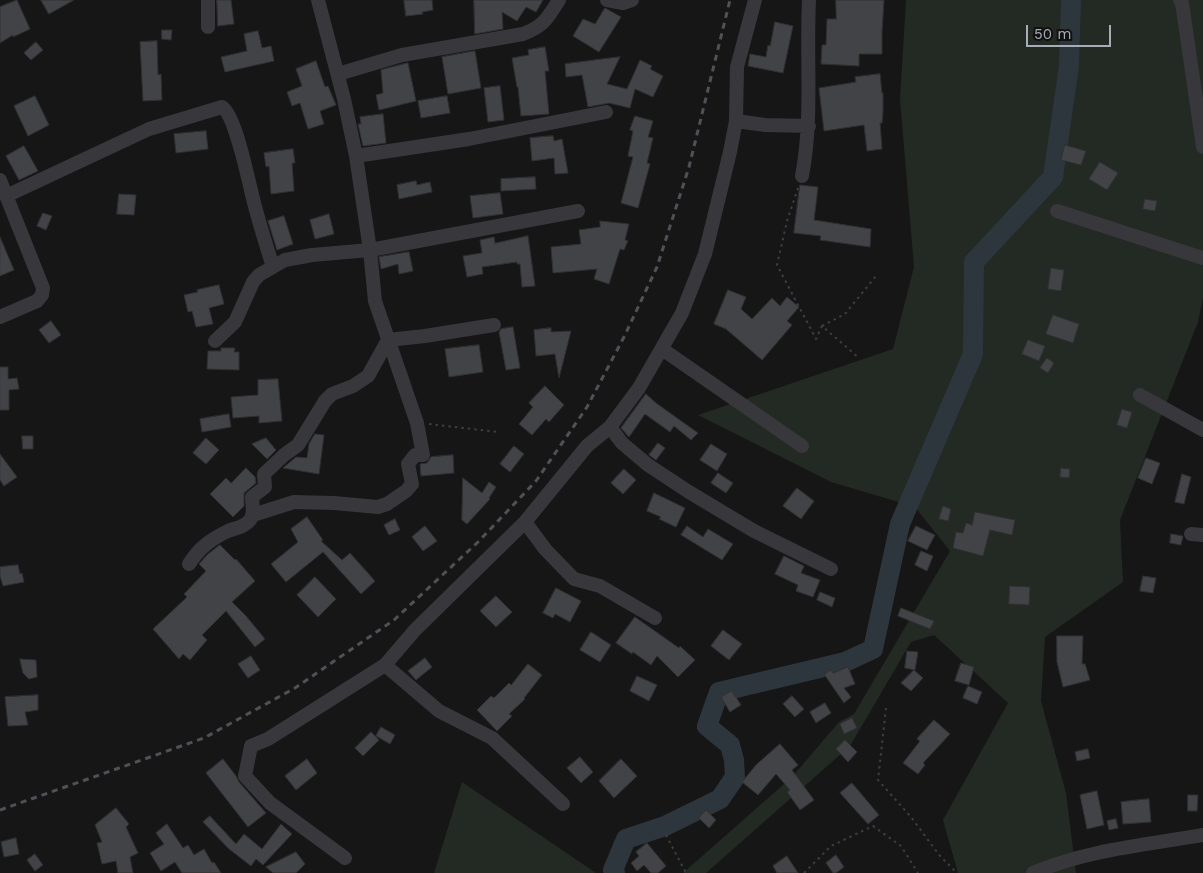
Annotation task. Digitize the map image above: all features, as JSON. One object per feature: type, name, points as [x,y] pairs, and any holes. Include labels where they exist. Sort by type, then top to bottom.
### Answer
[{"type":"street","points":[[208,0],[208,28]]},
{"type":"street","points":[[252,515],[294,502],[378,507],[387,504],[406,491],[412,484],[408,464],[415,455],[424,455],[417,423],[375,300],[370,250],[356,156],[338,74],[318,0]]},
{"type":"street","points":[[338,74],[402,55],[523,34],[537,28],[546,21],[559,0]]},
{"type":"street","points":[[607,0],[623,3],[632,0]]},
{"type":"street","points":[[346,858],[270,803],[245,776],[251,746],[268,739],[385,665],[415,630],[525,522],[587,446],[610,427],[639,388],[682,313],[705,254],[736,121],[737,67],[755,0]]},
{"type":"street","points":[[802,176],[809,126],[809,0]]},
{"type":"street","points":[[1180,0],[1182,3],[1203,146]]},
{"type":"street","points":[[6,196],[148,129],[222,107],[228,114],[237,137],[273,267]]},
{"type":"street","points":[[356,156],[469,139],[606,112]]},
{"type":"street","points":[[736,121],[765,125],[809,126]]},
{"type":"street","points":[[0,180],[43,288],[42,295],[37,301],[0,317]]},
{"type":"street","points":[[215,342],[235,322],[258,275],[285,260],[312,255],[370,250],[578,210]]},
{"type":"street","points":[[1057,211],[1203,258]]},
{"type":"street","points":[[388,340],[425,336],[494,324]]},
{"type":"street","points":[[189,564],[209,540],[250,521],[252,497],[265,487],[264,474],[298,445],[325,401],[332,394],[353,386],[368,376],[388,340]]},
{"type":"street","points":[[662,349],[802,446]]},
{"type":"street","points":[[1140,395],[1203,430]]},
{"type":"street","points":[[610,427],[622,443],[648,465],[689,492],[754,531],[831,568]]},
{"type":"street","points":[[525,522],[545,549],[574,579],[600,586],[655,618]]},
{"type":"street","points":[[385,665],[439,711],[492,738],[563,804]]},
{"type":"street","points":[[1033,873],[1050,865],[1102,851],[1203,835]]},
{"type":"path","points":[[802,176],[787,221],[777,265],[816,339],[822,326],[845,314],[876,276]]},
{"type":"path","points":[[822,326],[859,358]]},
{"type":"path","points":[[417,423],[499,432]]},
{"type":"path","points":[[886,708],[878,780],[911,816],[940,856],[957,873]]},
{"type":"path","points":[[804,873],[831,846],[873,826],[901,846],[918,873]]},
{"type":"path","points":[[666,835],[686,873]]},
{"type":"shaded area","points":[[906,0],[1203,0],[1203,298],[1198,322],[1120,520],[1123,582],[1045,637],[1041,701],[1066,793],[1076,873],[958,873],[943,820],[1008,703],[934,635],[911,642],[850,746],[706,873],[683,873],[792,777],[839,722],[854,714],[950,551],[915,507],[831,482],[698,415],[893,349],[914,267],[900,99]]},
{"type":"shaded area","points":[[462,782],[596,873],[434,873]]},
{"type":"building","points":[[17,0],[30,29],[13,37],[13,35],[0,43],[0,7]]},
{"type":"building","points":[[41,0],[74,0],[49,14]]},
{"type":"building","points":[[217,0],[231,0],[234,24],[218,26]]},
{"type":"building","points":[[404,0],[432,0],[433,10],[422,12],[423,14],[406,16]]},
{"type":"building","points":[[474,0],[543,0],[536,12],[526,7],[517,21],[502,12],[503,29],[475,34]]},
{"type":"building","points":[[836,0],[884,0],[882,54],[859,54],[859,66],[821,64],[822,45],[826,45],[827,19],[836,19]]},
{"type":"building","points":[[605,8],[621,17],[599,52],[573,36],[583,19],[595,24]]},
{"type":"building","points":[[775,22],[793,26],[783,73],[748,66],[750,54],[766,57]]},
{"type":"building","points":[[162,30],[172,30],[171,40],[162,39]]},
{"type":"building","points":[[258,31],[262,48],[271,46],[274,61],[225,72],[221,57],[247,51],[244,34]]},
{"type":"building","points":[[157,41],[158,75],[161,74],[162,100],[143,101],[140,42]]},
{"type":"building","points":[[36,42],[43,50],[31,60],[24,53]]},
{"type":"building","points":[[545,47],[549,71],[545,71],[549,114],[521,116],[512,58],[529,55],[528,50]]},
{"type":"building","points":[[475,51],[481,88],[448,94],[442,57]]},
{"type":"building","points":[[620,57],[607,84],[627,89],[640,60],[652,66],[650,69],[663,76],[653,97],[635,89],[630,108],[609,103],[588,107],[582,75],[566,77],[565,64]]},
{"type":"building","points":[[316,61],[325,87],[328,86],[336,105],[320,111],[324,124],[308,129],[300,103],[292,106],[287,92],[302,86],[296,69]]},
{"type":"building","points":[[408,63],[416,101],[379,110],[376,95],[383,93],[381,70]]},
{"type":"building","points":[[880,74],[883,93],[882,123],[880,123],[882,149],[867,151],[864,125],[824,131],[819,88],[856,82],[855,77]]},
{"type":"building","points":[[500,86],[504,120],[488,122],[484,88]]},
{"type":"building","points":[[35,96],[49,125],[28,136],[14,106]]},
{"type":"building","points":[[447,96],[450,113],[421,118],[418,101]]},
{"type":"building","points":[[383,114],[386,143],[363,146],[358,124],[361,124],[360,117]]},
{"type":"building","points":[[635,116],[653,121],[648,137],[653,138],[647,163],[650,164],[638,208],[621,203],[633,157],[628,156],[633,131],[630,130]]},
{"type":"building","points":[[206,131],[208,149],[176,153],[174,134]]},
{"type":"building","points":[[553,136],[554,141],[562,139],[568,173],[555,174],[554,158],[532,161],[530,138]]},
{"type":"building","points":[[1065,145],[1086,151],[1081,165],[1061,160]]},
{"type":"building","points":[[24,146],[38,171],[19,180],[6,156]]},
{"type":"building","points":[[293,149],[295,163],[292,163],[294,191],[271,194],[269,166],[266,167],[264,153]]},
{"type":"building","points":[[1100,162],[1118,173],[1107,190],[1089,179]]},
{"type":"building","points":[[535,177],[536,189],[501,191],[501,179]]},
{"type":"building","points":[[416,181],[417,185],[430,182],[432,192],[399,199],[397,185]]},
{"type":"building","points":[[800,185],[818,187],[814,220],[871,229],[870,247],[820,240],[821,236],[794,233]]},
{"type":"building","points":[[500,193],[503,214],[473,218],[470,196]]},
{"type":"building","points":[[119,194],[136,195],[134,215],[117,214]]},
{"type":"building","points":[[1145,199],[1157,201],[1155,211],[1143,209]]},
{"type":"building","points":[[43,213],[52,216],[46,230],[37,226]]},
{"type":"building","points":[[329,214],[334,234],[315,239],[310,220]]},
{"type":"building","points":[[284,216],[293,244],[277,250],[268,221]]},
{"type":"building","points":[[600,221],[629,224],[625,240],[628,241],[624,250],[620,249],[609,284],[594,279],[597,269],[553,273],[551,247],[581,244],[579,230],[600,227]]},
{"type":"building","points":[[528,236],[535,286],[522,287],[520,264],[517,264],[517,262],[482,267],[483,274],[467,277],[463,256],[482,253],[480,240],[494,237],[495,243]]},
{"type":"building","points":[[0,237],[14,270],[0,276]]},
{"type":"building","points":[[409,252],[413,271],[399,274],[398,264],[381,269],[379,257]]},
{"type":"building","points":[[1051,268],[1064,270],[1061,291],[1048,289]]},
{"type":"building","points":[[219,285],[224,304],[209,308],[213,324],[196,327],[192,311],[188,312],[184,295]]},
{"type":"building","points":[[728,290],[746,297],[741,309],[752,319],[772,298],[780,306],[787,297],[799,307],[787,321],[792,325],[762,360],[726,329],[714,324]]},
{"type":"building","points":[[1053,315],[1079,324],[1073,343],[1046,334]]},
{"type":"building","points":[[51,321],[61,335],[49,343],[39,330]]},
{"type":"building","points":[[513,327],[520,368],[506,370],[499,332],[501,329]]},
{"type":"building","points":[[551,328],[551,332],[571,331],[559,378],[555,354],[536,356],[534,330]]},
{"type":"building","points":[[1028,340],[1045,346],[1039,361],[1022,354]]},
{"type":"building","points":[[479,345],[483,372],[449,377],[445,349]]},
{"type":"building","points":[[221,348],[235,348],[234,352],[239,352],[239,370],[207,369],[208,351],[221,351]]},
{"type":"building","points":[[1047,358],[1054,363],[1048,373],[1040,368]]},
{"type":"building","points":[[0,367],[8,367],[8,379],[17,378],[19,389],[9,390],[9,410],[0,410]]},
{"type":"building","points":[[278,379],[282,421],[259,423],[259,416],[233,418],[231,397],[258,395],[258,380]]},
{"type":"building","points":[[545,386],[564,405],[549,422],[546,419],[532,435],[519,424],[533,407],[529,403]]},
{"type":"building","points":[[646,394],[698,433],[691,440],[674,426],[670,432],[645,414],[629,437],[621,428]]},
{"type":"building","points":[[1122,409],[1132,412],[1127,428],[1117,425]]},
{"type":"building","points":[[229,414],[231,427],[202,432],[200,419]]},
{"type":"building","points":[[315,434],[324,435],[319,474],[283,468],[296,457],[307,458],[309,444]]},
{"type":"building","points":[[22,436],[33,436],[33,449],[23,449]]},
{"type":"building","points":[[206,438],[219,450],[206,464],[193,453]]},
{"type":"building","points":[[266,438],[276,450],[267,459],[252,444]]},
{"type":"building","points":[[658,443],[665,448],[656,460],[649,455]]},
{"type":"building","points":[[711,444],[727,454],[717,471],[700,460]]},
{"type":"building","points":[[514,446],[524,454],[510,472],[500,464]]},
{"type":"building","points":[[0,454],[17,477],[4,486],[0,480]]},
{"type":"building","points":[[453,455],[454,473],[421,476],[420,464],[427,463],[431,457]]},
{"type":"building","points":[[1146,458],[1160,463],[1152,484],[1138,478]]},
{"type":"building","points":[[246,468],[255,477],[256,483],[244,493],[244,506],[233,517],[210,494],[226,478],[231,483]]},
{"type":"building","points":[[1061,468],[1070,469],[1069,478],[1060,477]]},
{"type":"building","points":[[624,469],[636,480],[623,494],[611,483]]},
{"type":"building","points":[[718,473],[733,483],[726,493],[711,483]]},
{"type":"building","points":[[1182,474],[1191,477],[1184,504],[1175,502]]},
{"type":"building","points":[[463,478],[482,493],[489,482],[496,487],[490,499],[467,524],[462,520]]},
{"type":"building","points":[[797,488],[814,501],[801,519],[783,506]]},
{"type":"building","points":[[654,493],[685,508],[676,527],[659,519],[661,517],[647,511]]},
{"type":"building","points":[[943,506],[951,509],[948,521],[939,519]]},
{"type":"building","points":[[975,512],[1015,520],[1012,535],[990,530],[983,556],[953,548],[956,532],[963,533],[966,523],[972,525]]},
{"type":"building","points":[[307,517],[323,540],[321,541],[342,560],[350,553],[375,581],[361,594],[323,552],[286,582],[271,564],[298,542],[291,529]]},
{"type":"building","points":[[395,519],[400,530],[389,535],[384,525]]},
{"type":"building","points":[[425,526],[437,541],[423,551],[412,537]]},
{"type":"building","points":[[687,526],[703,537],[708,529],[733,544],[722,560],[681,535]]},
{"type":"building","points":[[916,526],[935,535],[927,550],[908,541]]},
{"type":"building","points":[[1171,534],[1183,536],[1181,545],[1170,543]]},
{"type":"building","points":[[220,545],[236,559],[255,581],[232,602],[265,639],[255,647],[226,611],[202,635],[207,640],[190,660],[183,654],[179,659],[153,629],[187,597],[184,594],[206,571],[199,564]]},
{"type":"building","points":[[921,551],[933,556],[927,571],[915,565]]},
{"type":"building","points":[[784,556],[804,566],[801,573],[820,580],[813,597],[796,591],[798,585],[775,574]]},
{"type":"building","points":[[18,565],[24,582],[3,586],[0,567]]},
{"type":"building","points":[[1143,576],[1156,578],[1153,593],[1140,591]]},
{"type":"building","points":[[315,577],[336,599],[318,617],[297,595]]},
{"type":"building","points":[[1010,586],[1030,587],[1029,605],[1009,604]]},
{"type":"building","points":[[556,588],[581,601],[570,622],[555,614],[553,618],[543,613]]},
{"type":"building","points":[[820,592],[835,598],[832,607],[817,600]]},
{"type":"building","points":[[496,596],[512,612],[496,627],[480,611]]},
{"type":"building","points":[[901,608],[934,621],[930,629],[898,616]]},
{"type":"building","points":[[635,617],[679,648],[680,646],[695,660],[678,677],[657,656],[651,665],[616,643]]},
{"type":"building","points":[[723,630],[742,644],[729,660],[711,646]]},
{"type":"building","points":[[591,632],[611,645],[600,662],[580,650]]},
{"type":"building","points":[[1057,636],[1083,636],[1082,664],[1085,664],[1090,680],[1063,687],[1057,662]]},
{"type":"building","points":[[907,651],[918,652],[915,670],[905,668]]},
{"type":"building","points":[[251,656],[260,670],[248,678],[238,664]]},
{"type":"building","points":[[425,658],[432,667],[416,680],[408,671]]},
{"type":"building","points":[[20,659],[36,660],[37,677],[29,679],[23,673]]},
{"type":"building","points":[[961,663],[974,667],[969,685],[955,681]]},
{"type":"building","points":[[528,664],[542,675],[525,699],[509,714],[512,716],[497,731],[477,710],[491,696],[494,698],[509,683],[511,685]]},
{"type":"building","points":[[848,667],[855,684],[844,688],[851,697],[844,703],[824,674],[831,670],[833,673]]},
{"type":"building","points":[[914,670],[923,678],[911,691],[901,683]]},
{"type":"building","points":[[637,676],[657,685],[649,701],[630,691]]},
{"type":"building","points":[[968,686],[982,692],[977,704],[963,698]]},
{"type":"building","points":[[732,691],[741,705],[730,712],[721,697]]},
{"type":"building","points":[[38,695],[38,710],[25,712],[28,725],[8,726],[5,697]]},
{"type":"building","points":[[792,696],[804,709],[795,717],[783,704]]},
{"type":"building","points":[[825,703],[831,713],[816,723],[810,712]]},
{"type":"building","points":[[852,718],[857,728],[844,734],[840,724]]},
{"type":"building","points":[[934,720],[950,734],[923,763],[925,765],[918,774],[903,763],[920,741],[917,739]]},
{"type":"building","points":[[381,727],[395,735],[390,744],[376,736]]},
{"type":"building","points":[[371,732],[379,740],[363,756],[355,748]]},
{"type":"building","points":[[845,740],[857,752],[848,762],[836,749]]},
{"type":"building","points":[[780,744],[798,765],[792,770],[814,800],[800,810],[787,792],[790,790],[776,774],[758,795],[742,782],[756,765]]},
{"type":"building","points":[[1088,749],[1090,758],[1077,761],[1075,752]]},
{"type":"building","points":[[580,757],[593,772],[581,783],[567,768]]},
{"type":"building","points":[[223,759],[239,782],[266,813],[248,827],[206,773]]},
{"type":"building","points":[[307,759],[317,773],[296,790],[285,776]]},
{"type":"building","points":[[621,759],[637,776],[614,798],[599,781]]},
{"type":"building","points":[[852,783],[879,815],[868,824],[840,793]]},
{"type":"building","points":[[1097,791],[1104,825],[1087,829],[1080,795]]},
{"type":"building","points":[[1188,795],[1198,795],[1197,811],[1188,811]]},
{"type":"building","points":[[1149,799],[1151,822],[1123,824],[1121,802]]},
{"type":"building","points":[[116,808],[129,824],[126,827],[138,853],[130,857],[133,873],[118,873],[116,861],[102,864],[97,843],[102,842],[95,825]]},
{"type":"building","points":[[706,810],[716,820],[709,828],[699,818]]},
{"type":"building","points":[[210,816],[236,844],[244,834],[262,849],[281,824],[292,834],[263,865],[256,859],[251,866],[229,849],[203,822]]},
{"type":"building","points":[[1116,819],[1118,828],[1109,830],[1107,821]]},
{"type":"building","points":[[167,824],[183,848],[188,845],[194,855],[204,849],[212,863],[214,862],[221,873],[182,873],[175,862],[161,871],[150,853],[164,844],[156,833]]},
{"type":"building","points":[[16,838],[19,854],[4,857],[1,842]]},
{"type":"building","points":[[647,843],[666,866],[658,873],[651,873],[644,865],[637,871],[631,863],[639,856],[636,852]]},
{"type":"building","points":[[296,852],[305,864],[296,873],[273,873],[266,867]]},
{"type":"building","points":[[35,854],[43,865],[35,871],[27,860]]},
{"type":"building","points":[[836,855],[844,867],[833,873],[826,863]]},
{"type":"building","points":[[787,856],[798,873],[777,873],[773,866]]},
{"type":"waterway","points":[[615,873],[613,870],[626,839],[665,826],[720,799],[735,777],[734,760],[730,745],[707,726],[719,692],[845,662],[873,649],[900,524],[973,354],[974,262],[1053,177],[1069,66],[1071,0]]},
{"type":"railway","points":[[0,810],[204,738],[295,688],[394,620],[478,542],[536,481],[587,407],[624,337],[657,267],[689,167],[730,0]]}]
